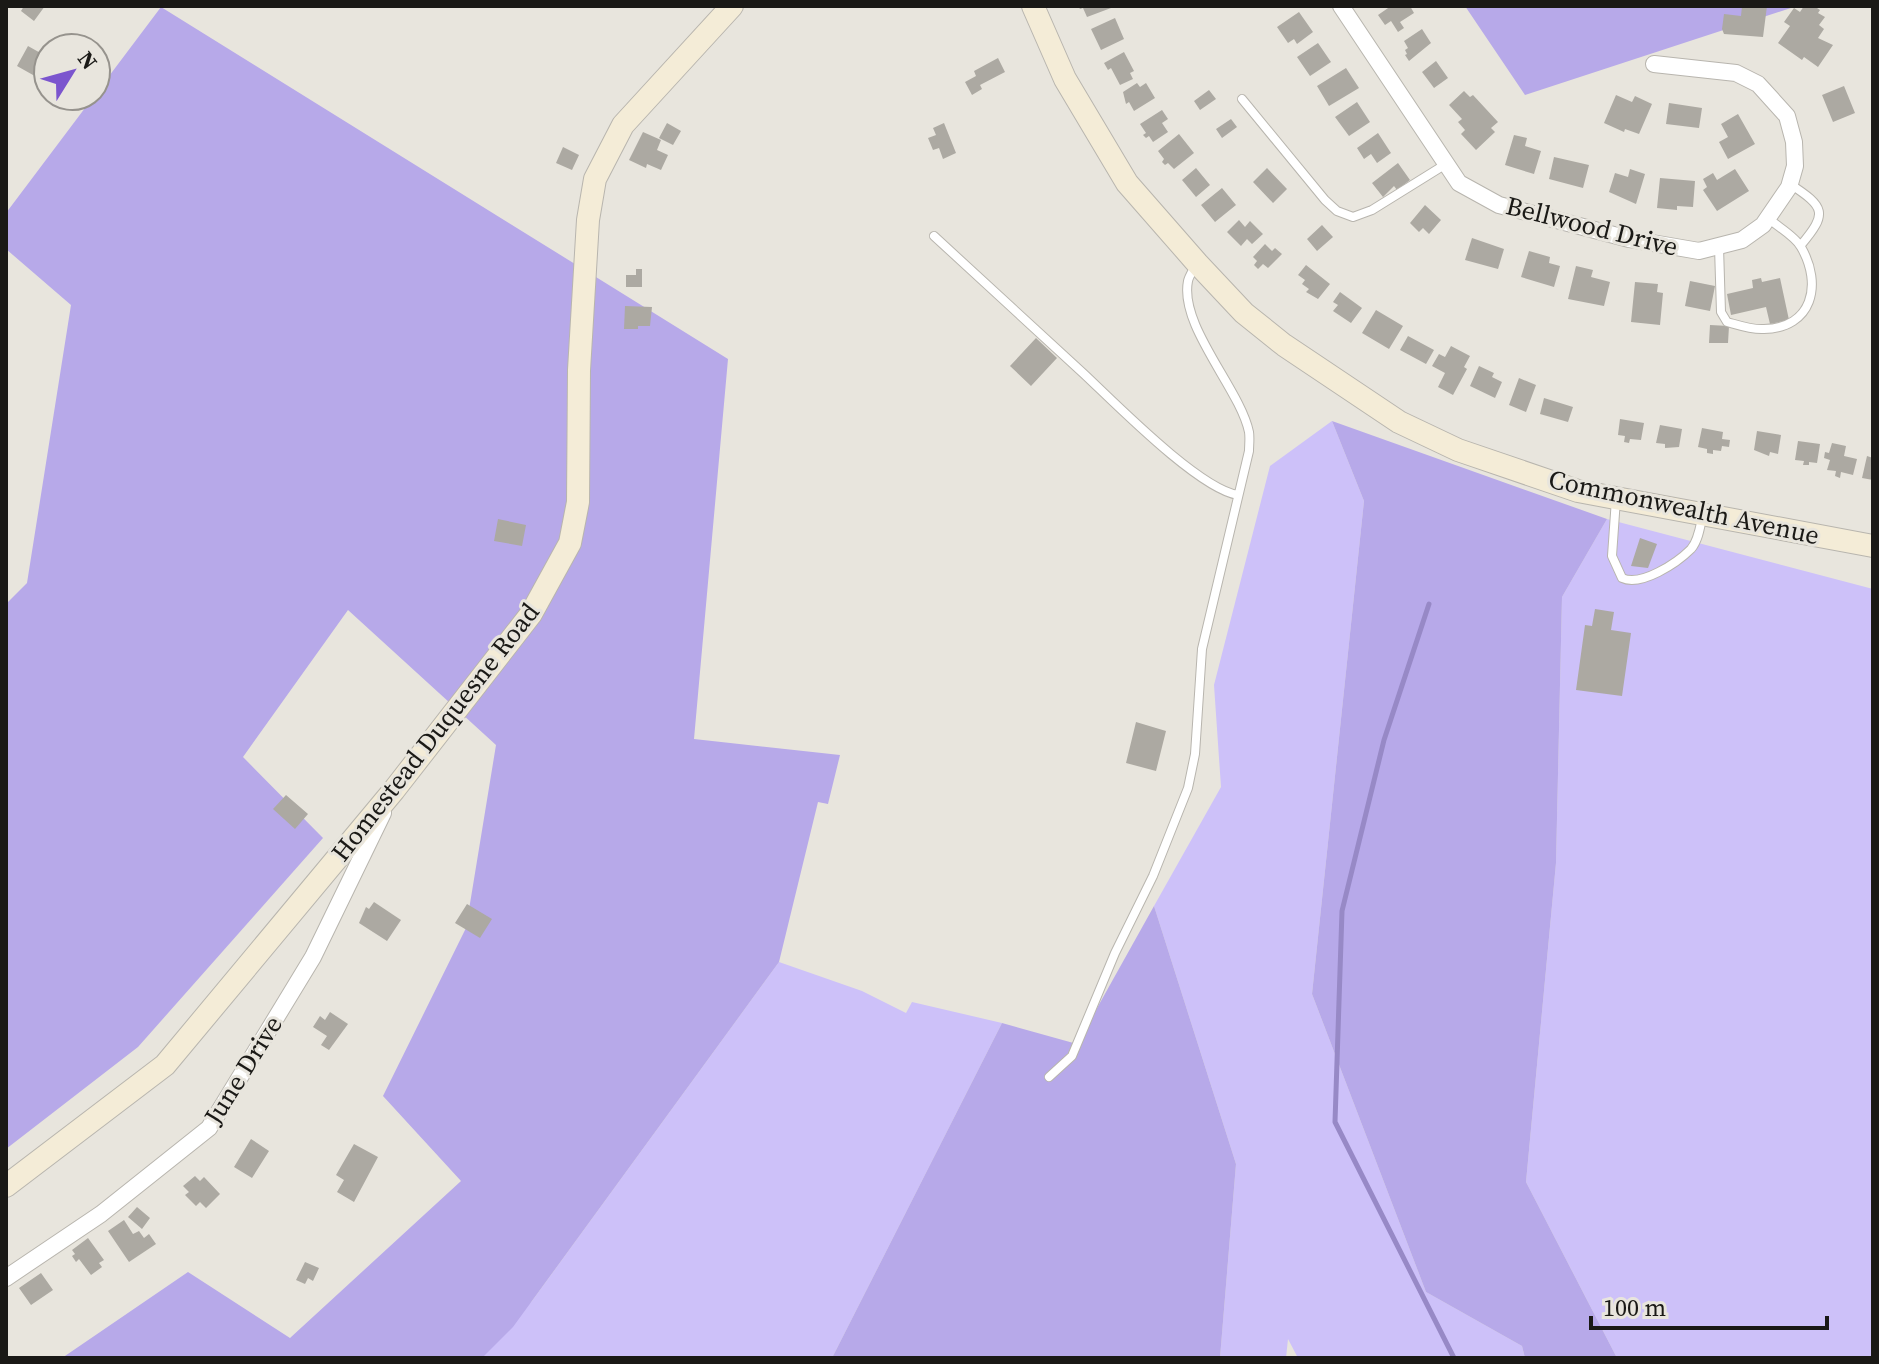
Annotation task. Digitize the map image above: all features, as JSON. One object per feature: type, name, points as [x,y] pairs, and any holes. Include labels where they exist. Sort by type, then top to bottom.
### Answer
[{"type":"street","name":"Homestead Duquesne Road","points":[[6,1186],[165,1065],[394,790],[531,614],[570,543],[578,502],[579,370],[588,220],[595,179],[623,125],[732,6]]},
{"type":"street","name":"Commonwealth Avenue","points":[[1033,6],[1065,79],[1127,183],[1197,263],[1244,313],[1284,345],[1399,422],[1458,450],[1578,491],[1873,546]]},
{"type":"street","name":"Bellwood Drive","points":[[1341,6],[1459,183],[1499,205],[1629,239],[1699,251],[1742,240],[1768,218],[1790,184],[1795,166],[1794,142],[1787,116],[1758,84],[1736,73],[1654,64]]},
{"type":"street","name":"June Drive","points":[[6,1278],[101,1214],[209,1128],[313,957],[394,790]]},
{"type":"lane","points":[[1242,99],[1325,200],[1337,211],[1353,217],[1372,210],[1446,164]]},
{"type":"lane","points":[[1790,184],[1813,199],[1818,212],[1818,225],[1801,245]]},
{"type":"lane","points":[[1719,247],[1721,312],[1727,322],[1761,330],[1786,326],[1809,305],[1814,280],[1801,245],[1768,218]]},
{"type":"lane","points":[[934,236],[1154,439],[1212,485],[1225,493],[1238,495]]},
{"type":"lane","points":[[1049,1077],[1072,1056],[1115,953],[1153,876],[1188,788],[1195,754],[1195,716],[1202,649],[1249,451],[1249,432],[1189,306],[1188,281],[1197,263]]},
{"type":"lane","points":[[1616,498],[1612,556],[1622,578],[1631,583],[1645,580],[1691,548],[1703,514]]},
{"type":"shaded area","points":[[1465,6],[1797,6],[1525,95]]},
{"type":"shaded area","points":[[161,7],[728,359],[694,739],[840,755],[828,804],[818,802],[779,962],[513,1327],[482,1358],[62,1358],[188,1272],[290,1338],[461,1181],[383,1096],[466,928],[496,745],[348,610],[243,757],[323,838],[138,1047],[6,1149],[6,604],[27,583],[71,305],[6,249],[6,213],[82,112],[112,112],[112,72]]},
{"type":"shaded area","points":[[1332,421],[1364,501],[1312,994],[1426,1292],[1522,1346],[1525,1358],[1298,1358],[1288,1339],[1286,1358],[1220,1358],[1236,1164],[1154,906],[1221,787],[1214,685],[1270,466]]},
{"type":"shaded area","points":[[1332,421],[1607,519],[1562,597],[1556,863],[1526,1182],[1617,1358],[1525,1358],[1522,1346],[1426,1292],[1312,994],[1364,501]]},
{"type":"shaded area","points":[[1607,519],[1873,589],[1873,1358],[1617,1358],[1526,1182],[1556,863],[1562,597]]},
{"type":"shaded area","points":[[1154,906],[1236,1164],[1220,1358],[832,1358],[1002,1023],[1077,1044]]},
{"type":"shaded area","points":[[779,962],[862,991],[906,1013],[912,1002],[1002,1023],[832,1358],[475,1358],[532,1301]]},
{"type":"building","points":[[24,6],[45,6],[34,21],[21,11]]},
{"type":"building","points":[[1078,6],[1111,8],[1087,17],[1083,8]]},
{"type":"building","points":[[1391,6],[1410,6],[1414,13],[1400,22],[1404,28],[1398,32],[1391,21],[1385,25],[1378,15]]},
{"type":"building","points":[[1742,6],[1767,6],[1763,37],[1724,34],[1724,14],[1741,16]]},
{"type":"building","points":[[1804,6],[1814,6],[1820,10],[1818,13],[1825,17],[1819,25],[1824,29],[1818,38],[1833,45],[1818,67],[1778,43],[1790,26],[1784,22],[1794,8],[1800,12]]},
{"type":"building","points":[[1299,12],[1313,32],[1297,44],[1294,39],[1288,43],[1277,27]]},
{"type":"building","points":[[1115,18],[1124,39],[1101,50],[1091,29]]},
{"type":"building","points":[[1422,29],[1431,43],[1409,61],[1405,55],[1408,48],[1404,41]]},
{"type":"building","points":[[1318,43],[1331,62],[1310,76],[1297,57]]},
{"type":"building","points":[[28,46],[32,48],[32,74],[17,66]]},
{"type":"building","points":[[1124,52],[1134,71],[1130,73],[1133,79],[1120,85],[1111,68],[1108,70],[1104,63]]},
{"type":"building","points":[[998,58],[1005,72],[980,85],[982,89],[972,95],[965,82],[976,76],[974,71]]},
{"type":"building","points":[[1436,61],[1448,78],[1434,88],[1422,72]]},
{"type":"building","points":[[1346,68],[1359,88],[1329,106],[1317,86]]},
{"type":"building","points":[[1137,83],[1140,87],[1146,83],[1155,98],[1134,111],[1129,102],[1126,104],[1123,92]]},
{"type":"building","points":[[1844,86],[1855,113],[1833,122],[1822,95]]},
{"type":"building","points":[[1209,90],[1216,99],[1200,110],[1194,101]]},
{"type":"building","points":[[1464,91],[1470,97],[1473,95],[1498,122],[1491,128],[1495,132],[1476,150],[1461,134],[1465,130],[1458,122],[1462,119],[1449,105]]},
{"type":"building","points":[[1616,95],[1632,102],[1635,96],[1652,104],[1639,134],[1625,129],[1624,132],[1604,123]]},
{"type":"building","points":[[1357,102],[1370,122],[1349,136],[1335,117]]},
{"type":"building","points":[[1669,103],[1702,108],[1699,128],[1666,124]]},
{"type":"building","points":[[1162,110],[1168,119],[1162,123],[1168,132],[1153,142],[1149,136],[1146,138],[1143,135],[1146,133],[1140,124]]},
{"type":"building","points":[[1738,114],[1755,144],[1728,159],[1719,142],[1728,137],[1721,124]]},
{"type":"building","points":[[1231,119],[1237,127],[1222,138],[1216,129]]},
{"type":"building","points":[[667,123],[681,131],[673,145],[659,138]]},
{"type":"building","points":[[944,123],[956,153],[943,159],[939,148],[933,150],[928,138],[936,135],[933,128]]},
{"type":"building","points":[[643,132],[661,140],[657,150],[668,155],[661,170],[647,164],[646,168],[629,160]]},
{"type":"building","points":[[1378,133],[1391,153],[1377,163],[1371,154],[1364,159],[1357,148]]},
{"type":"building","points":[[1179,134],[1194,153],[1174,169],[1162,162],[1164,159],[1158,151]]},
{"type":"building","points":[[1514,135],[1527,138],[1525,146],[1541,151],[1534,174],[1505,165]]},
{"type":"building","points":[[563,147],[579,155],[572,170],[556,163]]},
{"type":"building","points":[[1554,157],[1589,165],[1583,188],[1549,179]]},
{"type":"building","points":[[1398,163],[1410,180],[1397,190],[1394,186],[1383,197],[1372,183]]},
{"type":"building","points":[[1196,168],[1210,185],[1196,197],[1182,180]]},
{"type":"building","points":[[1267,168],[1287,189],[1273,203],[1253,182]]},
{"type":"building","points":[[1630,169],[1645,174],[1636,204],[1609,192],[1615,173],[1628,177]]},
{"type":"building","points":[[1735,169],[1749,191],[1717,211],[1703,190],[1707,187],[1703,179],[1713,173],[1717,180]]},
{"type":"building","points":[[1660,178],[1695,181],[1693,207],[1677,206],[1677,210],[1657,208]]},
{"type":"building","points":[[1222,188],[1236,205],[1215,222],[1201,205]]},
{"type":"building","points":[[1425,205],[1441,220],[1429,234],[1423,228],[1419,232],[1410,223]]},
{"type":"building","points":[[1239,220],[1245,227],[1250,221],[1263,234],[1252,244],[1247,239],[1241,246],[1227,232]]},
{"type":"building","points":[[1322,225],[1333,237],[1317,251],[1307,239]]},
{"type":"building","points":[[1472,238],[1504,249],[1498,269],[1465,260]]},
{"type":"building","points":[[1265,244],[1272,251],[1275,248],[1282,254],[1268,268],[1263,264],[1258,269],[1253,257]]},
{"type":"building","points":[[1529,251],[1550,257],[1549,263],[1560,266],[1554,287],[1521,277]]},
{"type":"building","points":[[1306,265],[1330,284],[1318,299],[1306,292],[1309,289],[1302,284],[1305,280],[1298,275]]},
{"type":"building","points":[[1576,266],[1593,270],[1591,277],[1610,282],[1604,306],[1568,299]]},
{"type":"building","points":[[636,269],[642,269],[642,287],[626,287],[626,275],[636,275]]},
{"type":"building","points":[[1761,278],[1762,282],[1780,278],[1789,320],[1770,324],[1766,307],[1731,315],[1727,294],[1753,288],[1752,280]]},
{"type":"building","points":[[1690,281],[1715,286],[1710,311],[1685,306]]},
{"type":"building","points":[[1635,282],[1658,284],[1657,292],[1663,293],[1660,325],[1631,322]]},
{"type":"building","points":[[1340,292],[1362,308],[1351,323],[1333,311],[1338,305],[1333,302]]},
{"type":"building","points":[[625,306],[652,307],[650,326],[624,329]]},
{"type":"building","points":[[1376,310],[1403,326],[1389,349],[1362,333]]},
{"type":"building","points":[[1710,325],[1729,326],[1728,343],[1709,343]]},
{"type":"building","points":[[1408,336],[1434,350],[1426,364],[1400,350]]},
{"type":"building","points":[[1036,338],[1057,358],[1031,386],[1010,366]]},
{"type":"building","points":[[1451,346],[1470,356],[1464,367],[1467,369],[1453,395],[1438,387],[1445,373],[1432,366],[1439,354],[1445,357]]},
{"type":"building","points":[[1479,366],[1494,373],[1492,377],[1502,382],[1495,398],[1470,386]]},
{"type":"building","points":[[1519,378],[1536,385],[1526,412],[1509,405]]},
{"type":"building","points":[[1544,398],[1573,407],[1568,422],[1540,414]]},
{"type":"building","points":[[1620,419],[1644,423],[1641,440],[1624,442],[1625,436],[1618,435]]},
{"type":"building","points":[[1660,425],[1682,429],[1679,447],[1665,448],[1665,444],[1656,443]]},
{"type":"building","points":[[1702,428],[1723,432],[1722,439],[1730,440],[1729,447],[1722,446],[1721,451],[1713,450],[1713,454],[1698,447]]},
{"type":"building","points":[[1757,431],[1781,435],[1778,454],[1770,452],[1769,456],[1754,450]]},
{"type":"building","points":[[1798,441],[1820,444],[1817,463],[1803,465],[1804,461],[1795,460]]},
{"type":"building","points":[[1832,443],[1846,446],[1844,456],[1857,459],[1853,475],[1841,472],[1840,478],[1835,476],[1836,471],[1827,470],[1830,460],[1824,458],[1825,452],[1829,453]]},
{"type":"building","points":[[1867,456],[1873,458],[1873,480],[1862,478]]},
{"type":"building","points":[[498,519],[526,525],[522,546],[494,541]]},
{"type":"building","points":[[1640,538],[1657,544],[1648,568],[1631,566]]},
{"type":"building","points":[[1595,609],[1614,612],[1611,630],[1631,633],[1622,696],[1576,690],[1585,625],[1592,626]]},
{"type":"building","points":[[1136,722],[1166,731],[1156,771],[1126,763]]},
{"type":"building","points":[[286,795],[308,814],[295,829],[273,809]]},
{"type":"building","points":[[374,902],[401,920],[387,941],[359,923],[366,907],[369,909]]},
{"type":"building","points":[[467,904],[492,919],[480,938],[455,923]]},
{"type":"building","points":[[330,1012],[348,1024],[329,1050],[321,1045],[327,1036],[313,1027],[320,1016],[325,1020]]},
{"type":"building","points":[[251,1139],[269,1151],[252,1178],[234,1167]]},
{"type":"building","points":[[354,1144],[378,1157],[354,1202],[337,1192],[344,1180],[336,1175]]},
{"type":"building","points":[[195,1176],[200,1181],[204,1177],[220,1194],[206,1208],[200,1202],[196,1206],[185,1195],[189,1192],[183,1186]]},
{"type":"building","points":[[137,1207],[150,1218],[142,1229],[128,1217]]},
{"type":"building","points":[[124,1220],[133,1234],[139,1231],[144,1238],[149,1234],[156,1244],[129,1262],[108,1231]]},
{"type":"building","points":[[88,1238],[104,1260],[99,1263],[102,1267],[91,1275],[79,1259],[76,1262],[72,1256],[75,1254],[72,1250]]},
{"type":"building","points":[[305,1262],[319,1268],[313,1281],[308,1278],[305,1284],[296,1280]]},
{"type":"building","points":[[41,1273],[53,1290],[31,1305],[19,1288]]},
{"type":"waterway","points":[[1429,604],[1384,740],[1342,911],[1335,1122],[1454,1358]]}]
